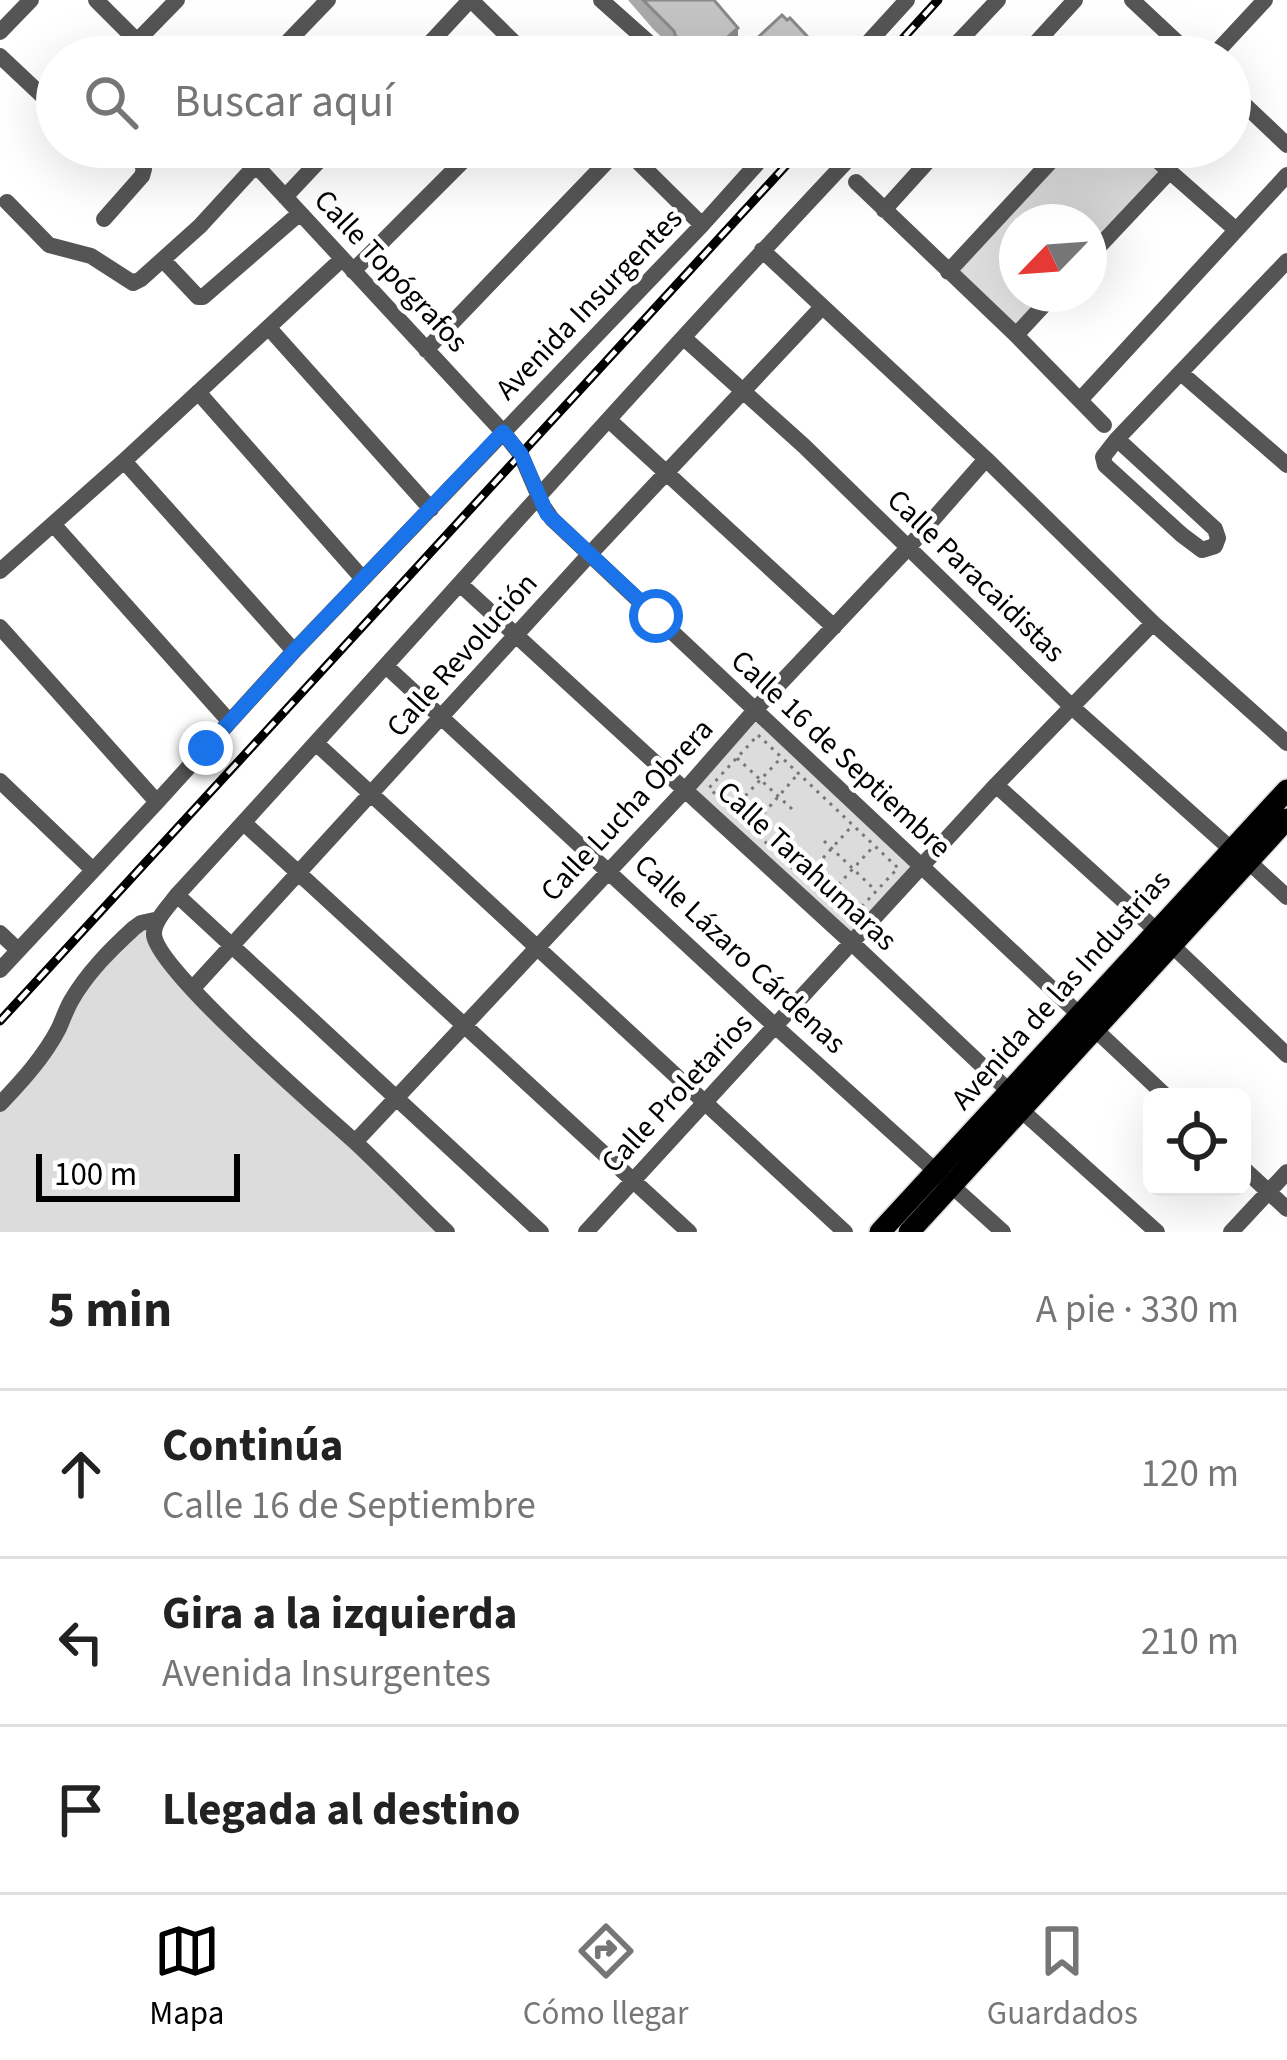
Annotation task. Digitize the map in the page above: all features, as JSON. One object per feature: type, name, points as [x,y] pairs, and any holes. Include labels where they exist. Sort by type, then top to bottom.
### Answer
[{"type":"main road","name":"Avenida de las Industrias","points":[[880,1232],[944,1178],[1016,1101],[1240,856],[1287,790]]},
{"type":"main road","name":"Avenida de las Industrias","points":[[1240,856],[1287,819]]},
{"type":"main road","name":"Avenida de las Industrias","points":[[909,1232],[944,1178]]},
{"type":"street","points":[[0,32],[31,0]]},
{"type":"street","points":[[96,0],[132,36]]},
{"type":"street","points":[[142,36],[177,0]]},
{"type":"street","points":[[293,36],[328,0]]},
{"type":"street","points":[[437,36],[471,0],[508,36]]},
{"type":"street","points":[[601,0],[641,36]]},
{"type":"street","points":[[874,36],[907,0]]},
{"type":"street","points":[[964,36],[998,0]]},
{"type":"street","points":[[1042,36],[1075,0]]},
{"type":"street","points":[[1132,0],[1171,36]]},
{"type":"street","points":[[1232,36],[1265,0]]},
{"type":"street","points":[[0,56],[36,90]]},
{"type":"street","points":[[1251,108],[1283,133]]},
{"type":"street","points":[[104,219],[142,176],[144,168]]},
{"type":"street","points":[[8,202],[50,245],[91,256],[128,282],[141,279],[163,260],[253,168]]},
{"type":"street","name":"Calle Topógrafos","points":[[259,168],[503,432]]},
{"type":"street","points":[[285,197],[312,168]]},
{"type":"street","points":[[0,571],[454,168]]},
{"type":"street","points":[[426,350],[602,168]]},
{"type":"street","points":[[644,168],[702,225]]},
{"type":"street","name":"Avenida Insurgentes","points":[[0,970],[294,651],[753,168]]},
{"type":"street","points":[[447,1232],[193,988],[161,952],[154,934],[157,923],[538,496],[840,168]]},
{"type":"street","points":[[884,209],[922,168]]},
{"type":"street","points":[[948,272],[1045,168]]},
{"type":"street","points":[[1166,168],[1234,229]]},
{"type":"street","points":[[1107,238],[1170,172]]},
{"type":"street","points":[[1080,400],[1287,176]]},
{"type":"street","points":[[856,182],[1104,425]]},
{"type":"street","points":[[163,260],[203,297],[300,213]]},
{"type":"street","points":[[762,250],[1153,623],[1287,743]]},
{"type":"street","points":[[1117,440],[1215,529],[1215,547],[1202,550],[1182,536],[1103,461],[1117,440],[1287,261]]},
{"type":"street","name":"Calle Revolución","points":[[193,988],[821,307]]},
{"type":"street","points":[[1016,335],[1037,312]]},
{"type":"street","points":[[269,328],[431,509]]},
{"type":"street","name":"Calle Paracaidistas","points":[[684,338],[1072,706],[1287,897]]},
{"type":"street","points":[[1180,373],[1287,465]]},
{"type":"street","points":[[198,392],[363,579]]},
{"type":"street","points":[[610,421],[834,627]]},
{"type":"street","name":"Calle 16 de Septiembre","points":[[503,432],[521,454],[552,519],[1157,1088]]},
{"type":"street","name":"Calle Lucha Obrera","points":[[355,1142],[986,459]]},
{"type":"street","points":[[124,461],[294,651]]},
{"type":"street","points":[[53,524],[230,721]]},
{"type":"street","name":"Calle Tarahumaras","points":[[460,584],[851,943],[1156,1232]]},
{"type":"street","name":"Calle Proletarios","points":[[586,1232],[997,785],[1153,623]]},
{"type":"street","points":[[0,627],[158,802]]},
{"type":"street","name":"Calle Lázaro Cárdenas","points":[[387,667],[1003,1232]]},
{"type":"street","points":[[317,744],[845,1232]]},
{"type":"street","points":[[0,781],[93,870]]},
{"type":"street","points":[[997,785],[1287,1055]]},
{"type":"street","points":[[244,823],[689,1232]]},
{"type":"street","points":[[177,896],[541,1232]]},
{"type":"street","points":[[0,1105],[43,1054],[96,966],[134,928],[157,923]]},
{"type":"street","points":[[0,933],[18,950]]},
{"type":"street","points":[[1231,1232],[1287,1172]]},
{"type":"street","points":[[1251,1175],[1287,1209]]},
{"type":"path","points":[[758,735],[898,868],[848,921],[709,788],[736,758],[758,735]]},
{"type":"path","points":[[736,758],[792,809]]},
{"type":"path","points":[[732,810],[782,758]]},
{"type":"path","points":[[751,829],[798,773]]},
{"type":"path","points":[[804,879],[852,825]]},
{"type":"path","points":[[824,841],[876,891]]},
{"type":"path","points":[[825,899],[874,845]]},
{"type":"shaded area","points":[[1045,168],[1170,171],[1107,238],[1107,204],[1011,204]]},
{"type":"shaded area","points":[[999,217],[999,312],[1037,312],[1016,335],[948,272]]},
{"type":"shaded area","points":[[756,709],[922,867],[852,943],[685,790]]},
{"type":"shaded area","points":[[159,919],[161,952],[447,1232],[0,1232],[0,1104],[96,966]]},
{"type":"building","points":[[643,0],[714,0],[738,28],[729,36],[676,36]]},
{"type":"building","points":[[782,15],[807,36],[760,36]]},
{"type":"railway","points":[[905,36],[938,0]]},
{"type":"railway","points":[[0,1021],[784,168]]},
{"type":"route","points":[[206,748],[503,432],[521,454],[547,514],[656,616]]}]
